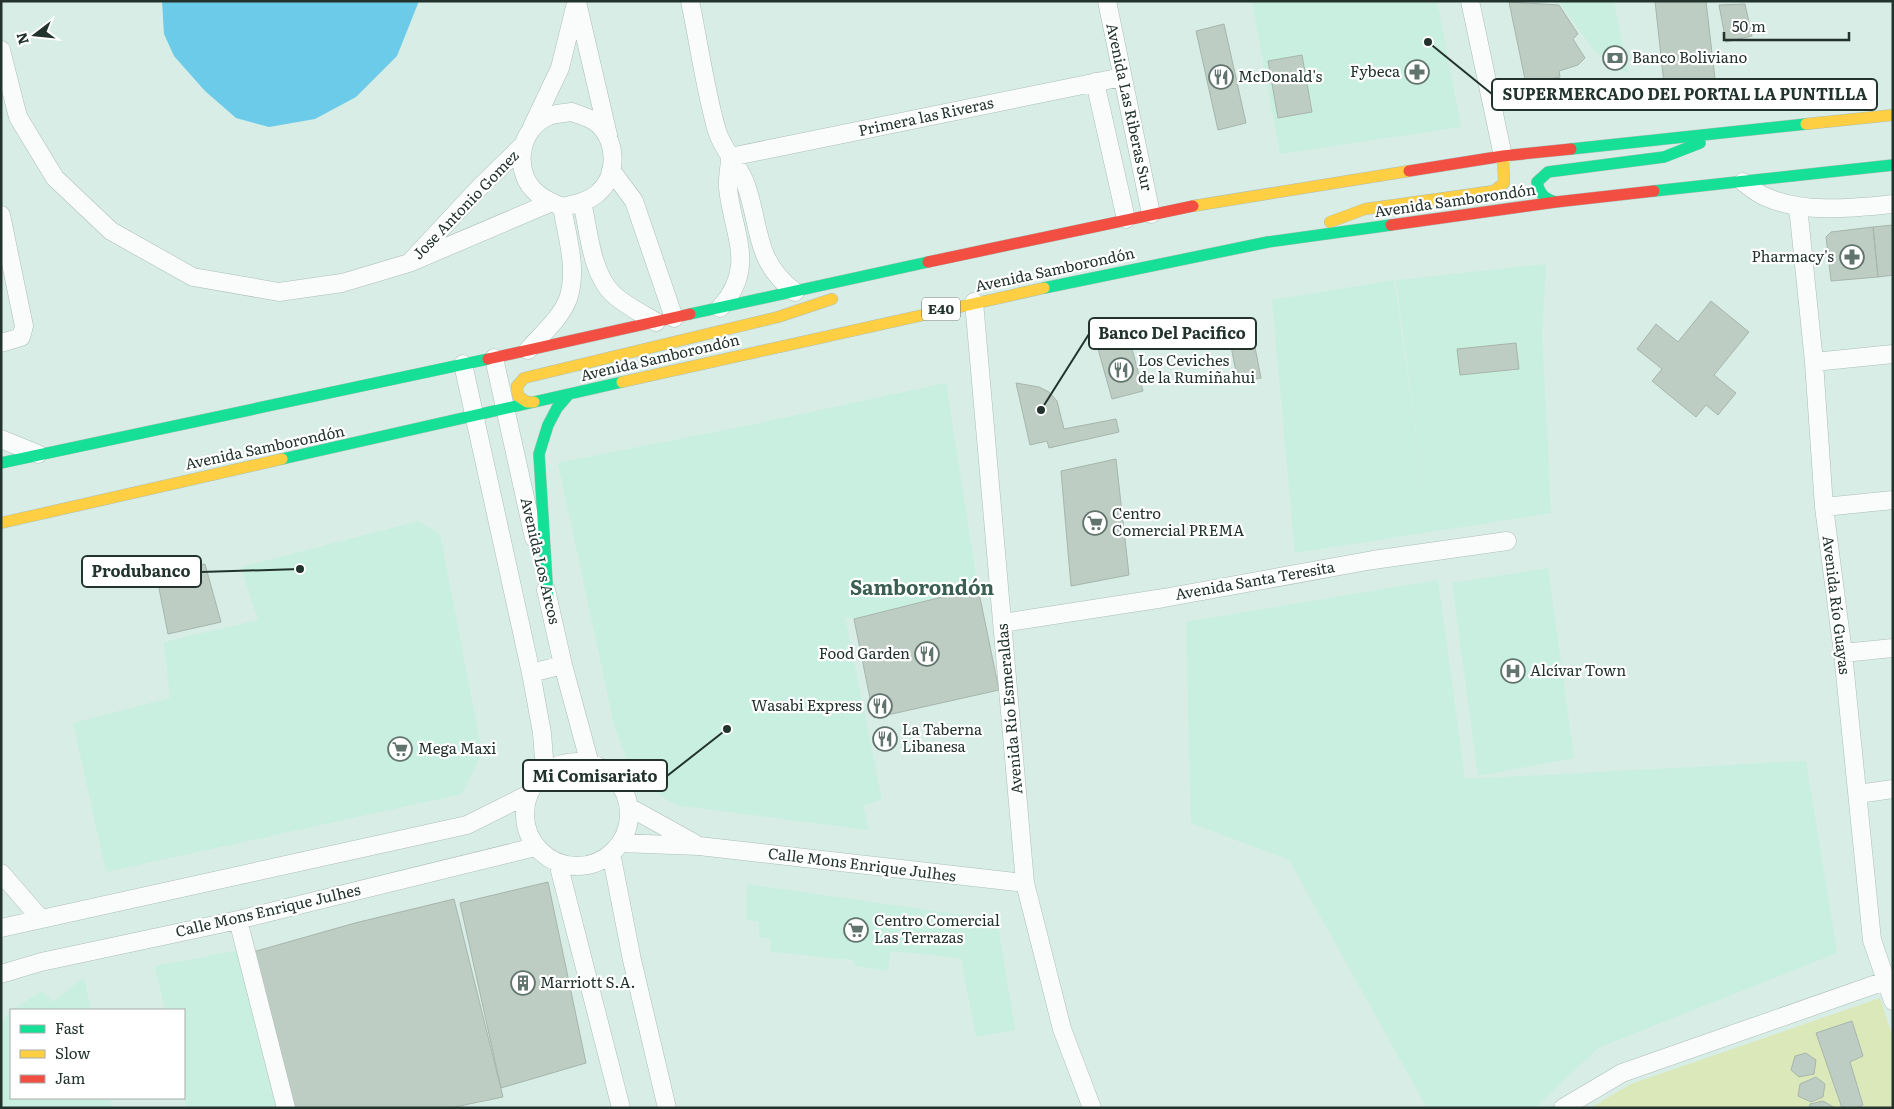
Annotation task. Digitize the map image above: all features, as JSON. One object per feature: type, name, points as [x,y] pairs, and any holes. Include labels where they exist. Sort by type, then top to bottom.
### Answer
[{"type":"highway","points":[[1,463],[528,351],[1126,219],[1267,192],[1503,156],[1893,114]]},
{"type":"highway","points":[[1556,202],[1547,200],[1538,190],[1537,182],[1548,172],[1664,157],[1734,130]]},
{"type":"highway","points":[[1280,240],[1365,208],[1494,191],[1504,183],[1503,156]]},
{"type":"highway","name":"Avenida Samborondón","points":[[1,523],[974,302],[1092,276],[1280,240],[1556,202],[1893,165]]},
{"type":"highway","points":[[861,289],[963,254]]},
{"type":"highway","points":[[534,402],[527,402],[518,396],[517,386],[524,378],[778,317],[843,295]]},
{"type":"highway","points":[[548,599],[539,454],[548,425],[557,408],[569,394]]},
{"type":"street","points":[[690,1],[718,133],[746,183],[760,247],[765,258],[776,275],[795,292]]},
{"type":"street","name":"Avenida Las Riberas Sur","points":[[1107,1],[1150,214]]},
{"type":"street","points":[[1470,1],[1503,156]]},
{"type":"street","name":"Jose Antonio Gomez","points":[[409,263],[526,139],[560,68],[576,2]]},
{"type":"street","name":"Jose Antonio Gomez","points":[[576,2],[609,140]]},
{"type":"street","name":"Jose Antonio Gomez","points":[[1,50],[18,117],[55,178],[111,231],[193,277],[279,292],[342,283],[409,263],[557,205]]},
{"type":"street","name":"Primera las Riveras","points":[[730,157],[1122,77]]},
{"type":"street","name":"Avenida Las Riberas Sur","points":[[1095,82],[1126,219]]},
{"type":"street","points":[[572,112],[594,121],[609,140],[613,159],[610,177],[599,192],[582,202],[557,205],[537,194],[526,180],[521,164],[526,139],[548,116],[572,112]]},
{"type":"street","points":[[720,308],[737,284],[741,270],[741,252],[728,187],[730,157]]},
{"type":"street","points":[[611,170],[634,201],[674,318]]},
{"type":"street","points":[[1744,182],[1765,197],[1798,206],[1850,208],[1893,204]]},
{"type":"street","points":[[582,202],[599,272],[603,279],[612,293],[656,322]]},
{"type":"street","points":[[528,351],[553,322],[568,299],[572,271],[557,205]]},
{"type":"street","name":"Avenida Río Guayas","points":[[1798,206],[1814,362],[1824,507],[1843,653],[1872,940],[1893,1001]]},
{"type":"street","points":[[1,215],[24,326],[21,337],[1,343]]},
{"type":"street","name":"Avenida Río Esmeraldas","points":[[974,302],[1024,883],[1062,1029],[1092,1108]]},
{"type":"street","points":[[1814,362],[1893,354]]},
{"type":"street","name":"Avenida Los Arcos","points":[[494,358],[563,666],[590,764]]},
{"type":"street","points":[[463,364],[531,673],[542,732],[545,772]]},
{"type":"street","points":[[1,439],[39,455]]},
{"type":"street","points":[[1824,507],[1893,500]]},
{"type":"street","name":"Avenida Santa Teresita","points":[[1003,623],[1164,598],[1373,560],[1507,541]]},
{"type":"street","points":[[1843,653],[1893,648]]},
{"type":"street","points":[[531,673],[563,666]]},
{"type":"street","points":[[578,761],[590,764],[607,771],[620,784],[629,807],[626,832],[616,848],[600,861],[586,866],[558,863],[546,857],[535,847],[526,831],[524,813],[527,795],[534,782],[545,772],[566,762],[578,761]]},
{"type":"street","points":[[1858,794],[1893,789]]},
{"type":"street","points":[[1,928],[467,825],[527,795]]},
{"type":"street","name":"Calle Mons Enrique Julhes","points":[[629,807],[699,846]]},
{"type":"street","name":"Calle Mons Enrique Julhes","points":[[616,848],[699,846],[1024,883]]},
{"type":"street","name":"Calle Mons Enrique Julhes","points":[[1,974],[41,962],[238,920],[535,847]]},
{"type":"street","points":[[616,848],[632,960],[667,1108]]},
{"type":"street","points":[[558,863],[620,1108]]},
{"type":"street","points":[[1,873],[40,918]]},
{"type":"street","points":[[238,920],[286,1108]]},
{"type":"street","points":[[1563,1108],[1622,1073],[1885,981]]},
{"type":"shaded area","points":[[1252,1],[1437,1],[1461,127],[1280,154]]},
{"type":"shaded area","points":[[1540,1],[1614,1],[1628,72],[1617,70],[1593,49],[1560,3]]},
{"type":"shaded area","points":[[1546,264],[1542,334],[1551,513],[1295,553],[1272,300],[1394,280],[1425,498],[1396,280]]},
{"type":"shaded area","points":[[946,383],[978,588],[854,619],[845,617],[882,800],[863,805],[869,830],[682,806],[667,800],[648,786],[626,758],[614,724],[558,463],[760,423]]},
{"type":"shaded area","points":[[419,521],[440,534],[482,753],[462,794],[106,872],[73,723],[170,698],[164,642],[258,620],[241,567]]},
{"type":"shaded area","name":"Alcívar Town","points":[[1548,568],[1574,758],[1478,776],[1452,583]]},
{"type":"shaded area","points":[[1438,580],[1465,779],[1806,761],[1837,953],[1598,1048],[1535,1108],[1427,1108],[1289,860],[1191,823],[1186,622]]},
{"type":"shaded area","points":[[747,884],[997,920],[1015,1030],[976,1037],[961,958],[890,951],[888,971],[854,966],[854,960],[770,952],[771,939],[759,937],[759,922],[746,919]]},
{"type":"shaded area","points":[[240,950],[276,1108],[186,1108],[185,1009],[165,1009],[155,966]]},
{"type":"shaded area","points":[[84,977],[91,1009],[14,1009],[42,991],[53,1002]]},
{"type":"shaded area","points":[[1880,998],[1893,1038],[1893,1108],[1590,1108],[1631,1084]]},
{"type":"shaded area","points":[[10,1012],[10,1099],[110,1099],[112,1108],[1,1108],[1,1022]]},
{"type":"water","points":[[162,1],[419,1],[397,56],[356,97],[315,119],[269,127],[236,118],[205,91],[174,56],[164,34]]},
{"type":"building","points":[[1655,1],[1706,1],[1716,88],[1665,93]]},
{"type":"building","points":[[1509,2],[1559,5],[1578,34],[1573,39],[1585,58],[1578,65],[1559,71],[1560,77],[1526,84]]},
{"type":"building","points":[[1745,4],[1752,36],[1726,42],[1719,5]]},
{"type":"building","name":"McDonald's","points":[[1224,24],[1246,123],[1218,130],[1196,31]]},
{"type":"building","points":[[1302,55],[1312,112],[1278,118],[1268,61]]},
{"type":"building","points":[[1893,225],[1893,275],[1878,277],[1873,227]]},
{"type":"building","name":"Pharmacy's","points":[[1873,227],[1878,277],[1831,281],[1826,237],[1831,232]]},
{"type":"building","points":[[1711,301],[1749,332],[1714,375],[1736,393],[1718,415],[1706,405],[1696,417],[1652,381],[1662,369],[1637,349],[1656,324],[1678,342]]},
{"type":"building","points":[[1252,332],[1261,378],[1238,382],[1229,336]]},
{"type":"building","name":"Los Ceviches de la Rumiñahui","points":[[1130,341],[1143,391],[1112,399],[1098,349]]},
{"type":"building","points":[[1516,343],[1519,369],[1460,375],[1457,349]]},
{"type":"building","points":[[1016,383],[1039,387],[1049,392],[1057,401],[1064,429],[1116,419],[1119,432],[1049,448],[1047,441],[1030,445]]},
{"type":"building","name":"Centro Comercial PREMA","points":[[1116,459],[1129,575],[1071,586],[1061,471]]},
{"type":"building","points":[[205,564],[221,622],[168,634],[156,573]]},
{"type":"building","name":"Food Garden","points":[[978,588],[999,690],[874,718],[854,619]]},
{"type":"building","name":"Marriott S.A.","points":[[548,882],[586,1063],[501,1088],[460,903]]},
{"type":"building","points":[[454,899],[503,1097],[450,1108],[291,1108],[253,952],[355,923]]},
{"type":"building","points":[[1852,1021],[1863,1056],[1850,1062],[1863,1105],[1855,1108],[1842,1108],[1816,1033]]},
{"type":"building","points":[[1806,1053],[1816,1060],[1814,1074],[1799,1077],[1791,1070],[1795,1056]]},
{"type":"building","points":[[1816,1077],[1825,1084],[1823,1097],[1811,1102],[1798,1096],[1800,1084]]},
{"type":"building","points":[[1823,1101],[1835,1108],[1809,1108],[1810,1104]]},
{"type":"traffic: fast","points":[[1571,149],[1806,124]]},
{"type":"traffic: fast","points":[[1556,202],[1543,195],[1539,190],[1537,182],[1548,172],[1664,157],[1700,143]]},
{"type":"traffic: fast","points":[[1654,191],[1893,165]]},
{"type":"traffic: fast","points":[[1044,288],[1268,242],[1391,225]]},
{"type":"traffic: fast","points":[[690,314],[928,262]]},
{"type":"traffic: fast","points":[[1,463],[488,359]]},
{"type":"traffic: fast","points":[[282,459],[622,382]]},
{"type":"traffic: fast","points":[[548,599],[539,454],[548,425],[557,408],[569,394]]},
{"type":"traffic: slow","points":[[1806,124],[1893,115]]},
{"type":"traffic: slow","points":[[1330,222],[1365,209],[1494,191],[1504,183],[1503,156]]},
{"type":"traffic: slow","points":[[1193,206],[1409,171]]},
{"type":"traffic: slow","points":[[622,382],[1044,288]]},
{"type":"traffic: slow","points":[[534,402],[527,402],[518,396],[517,386],[524,378],[778,317],[832,299]]},
{"type":"traffic: slow","points":[[1,523],[282,459]]},
{"type":"traffic: jam","points":[[1409,171],[1503,156],[1571,149]]},
{"type":"traffic: jam","points":[[1391,225],[1556,202],[1654,191]]},
{"type":"traffic: jam","points":[[928,262],[1193,206]]},
{"type":"traffic: jam","points":[[488,359],[690,314]]},
{"type":"place","name":"SUPERMERCADO DEL PORTAL LA PUNTILLA","points":[[1428,42]]},
{"type":"place","name":"Banco Boliviano","points":[[1615,58]]},
{"type":"place","name":"Fybeca","points":[[1417,72]]},
{"type":"place","name":"McDonald's","points":[[1221,77]]},
{"type":"place","name":"Pharmacy's","points":[[1852,257]]},
{"type":"place","name":"Los Ceviches de la Rumiñahui","points":[[1121,370]]},
{"type":"place","name":"Banco Del Pacifico","points":[[1041,410]]},
{"type":"place","name":"Centro Comercial PREMA","points":[[1095,523]]},
{"type":"place","name":"Produbanco","points":[[300,569]]},
{"type":"place","name":"Food Garden","points":[[927,654]]},
{"type":"place","name":"Alcívar Town","points":[[1513,671]]},
{"type":"place","name":"Wasabi Express","points":[[880,706]]},
{"type":"place","name":"Mi Comisariato","points":[[727,729]]},
{"type":"place","name":"La Taberna Libanesa","points":[[885,739]]},
{"type":"place","name":"Mega Maxi","points":[[400,749]]},
{"type":"place","name":"Centro Comercial Las Terrazas","points":[[856,930]]},
{"type":"place","name":"Marriott S.A.","points":[[523,983]]},
{"type":"district","name":"Samborondón","points":[[922,588]]}]
